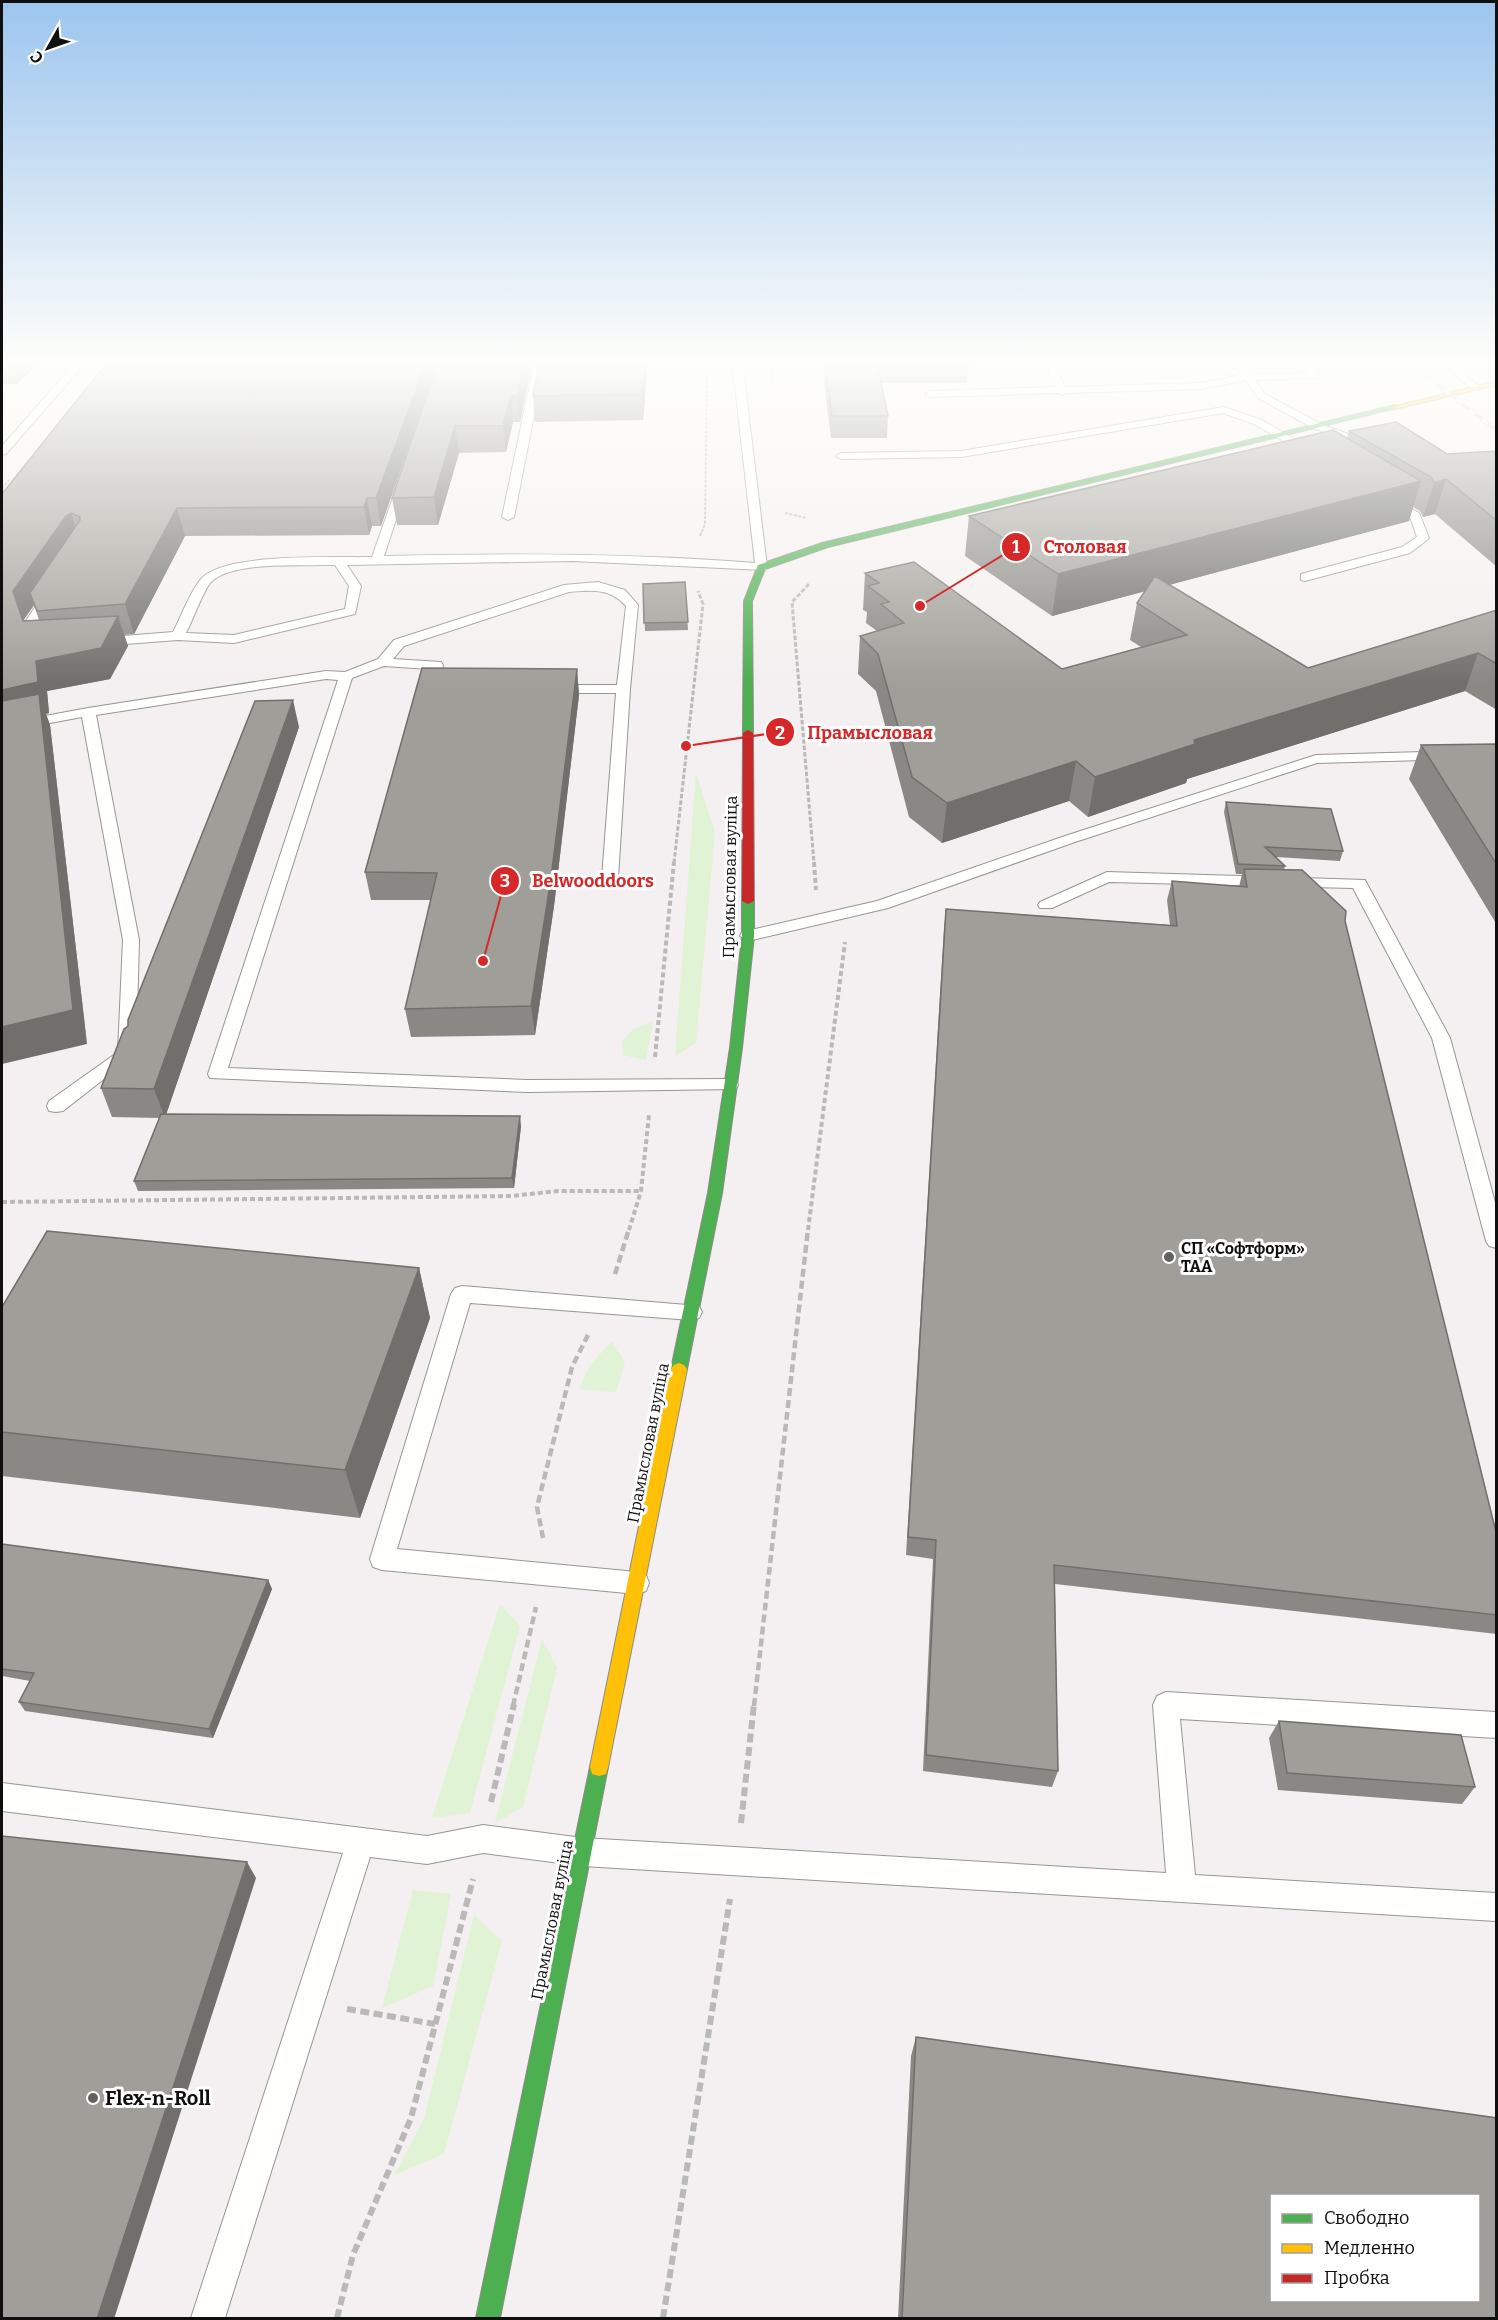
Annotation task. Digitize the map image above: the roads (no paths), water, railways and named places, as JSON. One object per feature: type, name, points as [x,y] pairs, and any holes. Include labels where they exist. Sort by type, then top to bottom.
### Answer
[{"type":"main road","points":[[761,567],[825,545],[1147,468]]},
{"type":"main road","name":"Прамысловая вуліца","points":[[488,2319],[715,1193],[736,1048],[748,936],[748,601],[761,567]]},
{"type":"lane","points":[[508,517],[518,468]]},
{"type":"lane","points":[[178,636],[206,580],[229,568],[258,563],[505,558],[691,560],[761,567],[750,468]]},
{"type":"lane","points":[[377,560],[408,471]]},
{"type":"lane","points":[[1305,577],[1406,550],[1423,538],[1415,516],[1375,491]]},
{"type":"lane","points":[[87,643],[178,636],[234,639],[351,611],[355,586],[339,561]]},
{"type":"lane","points":[[53,646],[41,647],[31,622],[56,585]]},
{"type":"lane","points":[[383,662],[399,643],[568,588],[598,586],[621,593],[632,605],[623,688],[610,878]]},
{"type":"lane","points":[[2,728],[88,712],[326,675],[346,676],[383,662],[436,665],[432,689]]},
{"type":"lane","points":[[346,676],[217,1074],[527,1086],[729,1085]]},
{"type":"lane","points":[[539,689],[623,688]]},
{"type":"lane","points":[[56,1106],[127,1054],[131,940],[88,712]]},
{"type":"lane","points":[[748,936],[882,905],[1070,839],[1316,759],[1497,754]]},
{"type":"lane","points":[[1046,905],[1107,877],[1359,883],[1441,1038],[1497,1241]]},
{"type":"lane","points":[[637,1583],[382,1559],[462,1294],[691,1312]]},
{"type":"lane","points":[[1182,1888],[1166,1705],[1497,1725]]},
{"type":"lane","points":[[2,1797],[427,1850],[483,1839],[583,1852],[1497,1907]]},
{"type":"lane","points":[[208,2319],[360,1843]]},
{"type":"place","name":"Столовая","points":[[920,606]]},
{"type":"place","name":"Прамысловая","points":[[686,746]]},
{"type":"place","name":"Belwooddoors","points":[[483,961]]},
{"type":"place","name":"СП «Софтформ» ТАА","points":[[1169,1257]]},
{"type":"place","name":"Flex-n-Roll","points":[[93,2098]]}]
